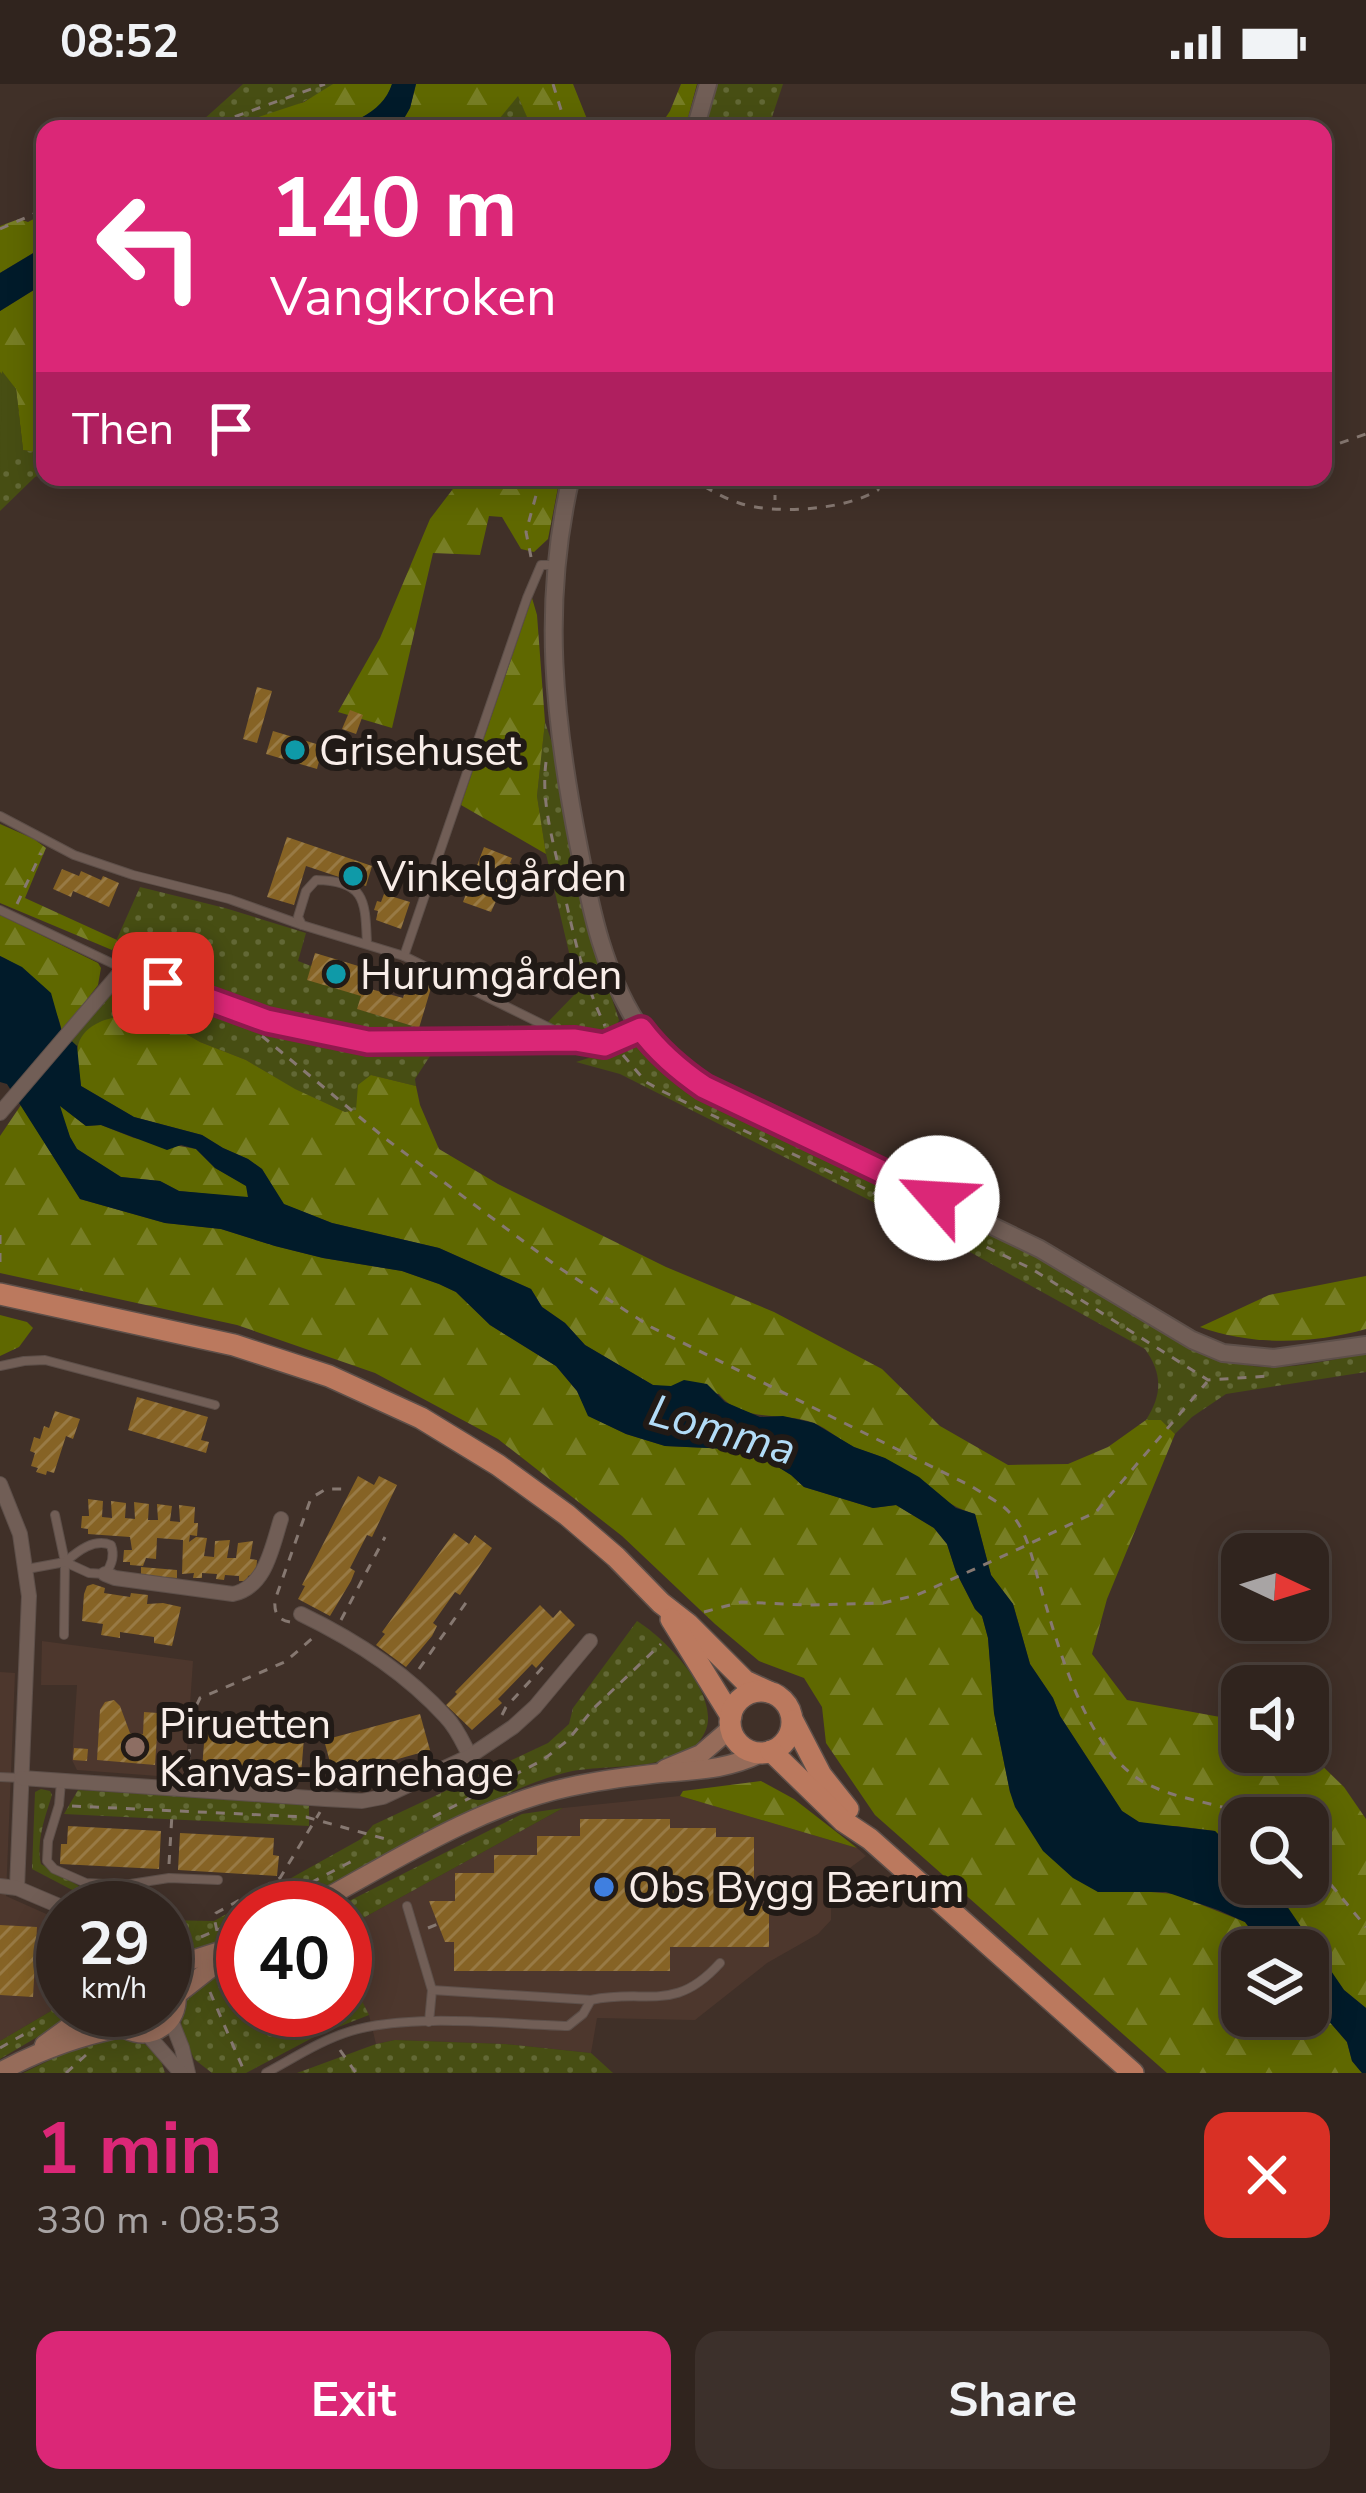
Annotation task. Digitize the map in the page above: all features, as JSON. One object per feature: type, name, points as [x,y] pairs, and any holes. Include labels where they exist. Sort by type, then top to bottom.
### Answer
[{"type":"main road","points":[[0,1294],[233,1345],[329,1376],[461,1441],[587,1531],[746,1682],[782,1699],[821,1775],[870,1839]]},
{"type":"main road","points":[[661,1603],[742,1746],[766,1752],[870,1839],[1132,2073]]},
{"type":"main road","points":[[656,1774],[701,1754],[731,1722],[742,1698],[769,1692]]},
{"type":"main road","points":[[358,1881],[497,1810],[566,1788],[740,1764],[788,1738],[793,1721]]},
{"type":"main road","points":[[192,1983],[216,1964]]},
{"type":"main road","points":[[0,2072],[55,2037]]},
{"type":"main road","points":[[26,2058],[82,2037]]},
{"type":"street","points":[[697,120],[707,84]]},
{"type":"street","points":[[569,486],[555,565],[553,668],[559,738],[592,913],[616,985],[656,1049],[704,1087],[1040,1249],[1192,1340],[1223,1352],[1261,1358],[1366,1345]]},
{"type":"street","points":[[3,1109],[124,968],[242,1013],[368,1042],[575,1040],[594,1045],[614,1042],[641,1029]]},
{"type":"street","points":[[0,1484],[20,1534],[29,1596],[17,1888]]},
{"type":"street","points":[[105,1574],[233,1594],[247,1591],[261,1574],[281,1519]]},
{"type":"street","points":[[301,1614],[410,1683],[446,1717],[470,1756]]},
{"type":"street","points":[[22,1778],[362,1801],[383,1797],[494,1741],[535,1708],[590,1641]]},
{"type":"street","points":[[0,1886],[36,1896]]},
{"type":"street","points":[[150,2037],[184,2073]]},
{"type":"street","points":[[178,2037],[184,2073]]},
{"type":"lane","points":[[404,956],[537,573],[541,565],[555,565]]},
{"type":"lane","points":[[0,816],[74,855],[404,956],[575,1040]]},
{"type":"lane","points":[[302,925],[298,916],[306,891],[316,880],[331,880],[357,890],[365,901],[367,944]]},
{"type":"lane","points":[[0,910],[124,968]]},
{"type":"lane","points":[[0,1366],[45,1360],[215,1405]]},
{"type":"lane","points":[[55,1515],[65,1562],[64,1635]]},
{"type":"lane","points":[[27,1569],[65,1562],[80,1549],[107,1542],[113,1551],[105,1574],[89,1573],[65,1562]]},
{"type":"lane","points":[[0,1777],[22,1778]]},
{"type":"lane","points":[[61,1782],[48,1841],[47,1861],[54,1869],[86,1883],[218,1880]]},
{"type":"lane","points":[[406,1906],[432,1990],[429,2023]]},
{"type":"lane","points":[[432,1990],[591,2000],[664,1997],[686,1992],[719,1963]]},
{"type":"lane","points":[[266,2073],[323,2042],[370,2026],[568,2026],[591,2000]]},
{"type":"path","points":[[226,120],[325,84]]},
{"type":"path","points":[[553,84],[564,120]]},
{"type":"path","points":[[0,229],[36,212]]},
{"type":"path","points":[[1332,445],[1366,434]]},
{"type":"path","points":[[537,573],[526,532],[539,486]]},
{"type":"path","points":[[703,486],[743,505],[784,508],[844,504],[865,499],[879,486]]},
{"type":"path","points":[[775,486],[775,500]]},
{"type":"path","points":[[548,752],[544,795],[590,992],[614,1042],[646,1082],[1032,1269],[1208,1380],[1096,1512],[1010,1553],[917,1595],[883,1603],[741,1602],[694,1616]]},
{"type":"path","points":[[12,915],[48,841]]},
{"type":"path","points":[[242,1013],[263,1037],[386,1139],[558,1267],[651,1327],[971,1486],[1010,1512],[1028,1544],[1059,1646],[1087,1715],[1113,1755],[1138,1779],[1178,1797],[1221,1808]]},
{"type":"path","points":[[0,1234],[0,1264]]},
{"type":"path","points":[[301,1614],[291,1622],[283,1621],[274,1609],[275,1600],[311,1498],[326,1489],[342,1489]]},
{"type":"path","points":[[187,1790],[192,1714],[200,1698],[285,1662],[330,1629],[385,1537]]},
{"type":"path","points":[[410,1683],[470,1597]]},
{"type":"path","points":[[428,1820],[543,1760],[667,1638]]},
{"type":"path","points":[[494,1741],[506,1707],[543,1666]]},
{"type":"path","points":[[59,1805],[316,1820],[391,1841]]},
{"type":"path","points":[[169,1878],[172,1812]]},
{"type":"path","points":[[275,1881],[316,1820]]},
{"type":"path","points":[[315,1881],[370,1852]]},
{"type":"path","points":[[1329,1882],[1366,1927]]},
{"type":"path","points":[[199,1938],[216,1932]]},
{"type":"path","points":[[206,1984],[216,1986]]},
{"type":"path","points":[[200,2000],[206,1984]]},
{"type":"path","points":[[206,1984],[244,2073]]},
{"type":"path","points":[[0,2048],[36,2027]]},
{"type":"path","points":[[316,2037],[339,2047],[356,2073]]},
{"type":"path","points":[[66,2073],[92,2049]]},
{"type":"shaded area","points":[[42,1641],[193,1661],[185,1778],[77,1770],[72,1760],[77,1685],[41,1685]]},
{"type":"shaded area","points":[[0,1672],[15,1673],[6,1896],[36,1909],[36,2020],[0,2041]]},
{"type":"shaded area","points":[[680,1796],[857,1848],[866,1856],[835,1879],[831,1920],[818,1934],[767,1963],[695,2020],[597,2018],[591,2053],[505,2044],[395,2040],[376,2044],[372,1913],[563,1808]]},
{"type":"green space","points":[[243,84],[333,84],[258,120],[203,120]]},
{"type":"green space","points":[[333,84],[392,84],[382,103],[354,120],[249,120],[304,102]]},
{"type":"green space","points":[[416,84],[573,84],[587,120],[528,120],[518,96],[498,120],[403,120]]},
{"type":"green space","points":[[681,84],[697,84],[687,120],[664,120]]},
{"type":"green space","points":[[712,84],[783,84],[771,120],[703,120]]},
{"type":"green space","points":[[518,95],[528,120],[498,120]]},
{"type":"green space","points":[[36,218],[36,251],[0,273],[0,226],[19,219],[28,222]]},
{"type":"green space","points":[[36,289],[36,452],[23,450],[16,389],[0,372],[0,311]]},
{"type":"green space","points":[[2,371],[16,389],[23,450],[0,476]]},
{"type":"green space","points":[[0,372],[16,389],[23,450],[36,452],[36,477],[0,511]]},
{"type":"green space","points":[[455,486],[558,486],[548,539],[534,552],[521,549],[502,517],[489,516],[480,555],[433,553],[392,728],[338,712],[380,638],[430,519]]},
{"type":"green space","points":[[532,598],[545,722],[537,796],[546,854],[461,805]]},
{"type":"green space","points":[[545,722],[585,917],[619,1020],[614,1032],[385,1036],[335,1030],[291,1022],[112,950],[140,887],[306,933],[298,961],[361,996],[358,1009],[419,1028],[545,1025],[578,991],[537,796]]},
{"type":"green space","points":[[0,824],[46,848],[25,898],[117,940],[112,950],[0,903]]},
{"type":"green space","points":[[0,915],[101,968],[98,985],[62,1032],[40,987],[0,956]]},
{"type":"green space","points":[[131,981],[180,1001],[293,1034],[374,1049],[432,1053],[415,1079],[416,1086],[371,1075],[357,1110],[345,1112],[164,1021],[87,1032],[77,1046],[71,1041],[105,997]]},
{"type":"green space","points":[[113,1018],[164,1021],[345,1112],[356,1110],[358,1085],[371,1075],[416,1086],[439,1149],[498,1184],[666,1267],[774,1312],[882,1369],[940,1426],[1008,1465],[1068,1464],[1108,1447],[1146,1420],[1161,1420],[1175,1434],[1107,1599],[1092,1654],[1127,1700],[1221,1717],[1221,1773],[1329,1772],[1344,1787],[1366,1819],[1366,2008],[1344,1990],[1329,1969],[1329,1929],[1301,1929],[1285,1905],[1329,1905],[1329,1797],[1221,1797],[1221,1837],[1215,1831],[1139,1822],[1122,1811],[1030,1664],[1013,1604],[991,1575],[975,1514],[814,1423],[740,1410],[719,1394],[653,1385],[585,1345],[542,1307],[531,1289],[439,1248],[332,1223],[283,1204],[262,1169],[248,1159],[202,1135],[134,1117],[81,1086],[77,1054],[81,1037]]},
{"type":"green space","points":[[636,1043],[664,1066],[1069,1274],[1201,1352],[1246,1365],[1276,1367],[1366,1354],[1366,1372],[1226,1394],[1175,1434],[1161,1420],[1146,1420],[1158,1384],[1145,1349],[950,1241],[620,1074],[576,1062]]},
{"type":"green space","points":[[58,1104],[86,1126],[101,1125],[134,1138],[196,1149],[215,1168],[247,1186],[248,1198],[179,1191],[160,1181],[121,1177],[77,1149]]},
{"type":"green space","points":[[21,1105],[80,1199],[165,1223],[221,1229],[323,1258],[402,1271],[439,1284],[456,1292],[490,1325],[556,1366],[577,1391],[589,1416],[665,1446],[751,1450],[804,1487],[873,1508],[896,1505],[934,1528],[947,1544],[956,1572],[982,1616],[1010,1792],[1098,1892],[1174,1894],[1245,1922],[1250,1929],[1221,1929],[1221,2037],[1329,2037],[1329,2021],[1347,2042],[1352,2061],[1362,2073],[1167,2073],[875,1815],[826,1743],[822,1707],[804,1678],[759,1661],[622,1536],[498,1439],[375,1373],[237,1325],[0,1273],[0,1136]]},
{"type":"green space","points":[[1366,1276],[1366,1329],[1283,1341],[1200,1327],[1269,1295]]},
{"type":"green space","points":[[0,1315],[33,1328],[19,1347],[0,1356]]},
{"type":"green space","points":[[637,1621],[688,1669],[708,1718],[705,1732],[681,1755],[584,1769],[535,1782],[338,1881],[286,1881],[361,1839],[373,1825],[548,1743],[569,1724],[573,1708]]},
{"type":"green space","points":[[761,1781],[794,1799],[857,1848],[680,1796],[683,1791]]},
{"type":"green space","points":[[41,1789],[52,1795],[40,1838],[41,1864],[70,1881],[55,1881],[32,1869],[35,1792]]},
{"type":"green space","points":[[78,1790],[309,1804],[309,1826],[64,1814]]},
{"type":"green space","points":[[563,1808],[372,1913],[372,1889],[522,1814]]},
{"type":"green space","points":[[192,1921],[214,1921],[216,1943],[192,1953]]},
{"type":"green space","points":[[216,1975],[216,2037],[314,2037],[246,2073],[212,2073],[194,2059],[184,2037],[192,2037],[192,1989]]},
{"type":"green space","points":[[36,2020],[37,2037],[0,2059],[0,2041]]},
{"type":"green space","points":[[94,2039],[139,2040],[159,2055],[165,2073],[23,2073]]},
{"type":"green space","points":[[395,2040],[591,2053],[613,2073],[297,2073]]},
{"type":"water","points":[[392,84],[416,84],[403,120],[353,120],[371,111]]},
{"type":"water","points":[[36,251],[36,289],[0,311],[0,273]]},
{"type":"water","name":"Lomma","points":[[0,956],[22,967],[51,993],[62,1032],[77,1046],[81,1086],[134,1117],[202,1135],[248,1159],[262,1169],[284,1204],[332,1223],[439,1248],[531,1289],[542,1307],[585,1345],[653,1385],[671,1386],[684,1380],[707,1384],[725,1402],[760,1417],[814,1423],[919,1477],[956,1508],[975,1514],[991,1575],[1013,1604],[1030,1664],[1122,1811],[1139,1822],[1215,1831],[1221,1837],[1221,1905],[1286,1905],[1303,1929],[1250,1929],[1218,1910],[1166,1892],[1098,1892],[1073,1878],[1043,1851],[1010,1792],[982,1616],[956,1572],[947,1544],[934,1528],[896,1505],[873,1508],[804,1487],[751,1450],[665,1446],[588,1416],[577,1391],[556,1366],[490,1325],[456,1292],[439,1284],[402,1271],[323,1258],[221,1229],[165,1223],[80,1199],[7,1084],[0,1082]],"holes":[[[60,1106],[86,1126],[101,1125],[167,1150],[181,1145],[196,1149],[215,1168],[246,1186],[248,1197],[179,1191],[160,1181],[121,1177],[77,1149]]]},
{"type":"water","points":[[1329,1968],[1344,1990],[1366,2008],[1366,2073],[1352,2061],[1347,2042],[1329,2021]]},
{"type":"building","points":[[257,687],[272,691],[257,743],[243,739]]},
{"type":"building","points":[[350,710],[363,715],[356,734],[342,729]]},
{"type":"building","name":"Grisehuset","points":[[273,731],[323,746],[317,769],[266,754]]},
{"type":"building","name":"Vinkelgården","points":[[287,837],[372,866],[366,886],[306,866],[294,905],[267,897]]},
{"type":"building","points":[[484,847],[512,858],[514,865],[500,902],[496,901],[491,912],[463,902]]},
{"type":"building","points":[[62,869],[119,883],[109,907],[73,891],[71,897],[53,889]]},
{"type":"building","points":[[384,894],[410,902],[401,929],[376,920],[378,911],[374,910]]},
{"type":"building","points":[[315,953],[365,968],[360,986],[403,998],[411,971],[434,978],[419,1028],[357,1009],[361,996],[307,980]]},
{"type":"building","points":[[137,1397],[208,1417],[201,1440],[209,1442],[206,1453],[128,1430]]},
{"type":"building","points":[[55,1411],[80,1419],[73,1439],[66,1436],[54,1473],[47,1471],[46,1475],[31,1466],[35,1453],[30,1451],[34,1437],[40,1439],[44,1426],[49,1428]]},
{"type":"building","points":[[358,1476],[374,1485],[379,1476],[397,1485],[372,1537],[367,1535],[350,1568],[355,1571],[351,1581],[330,1616],[298,1599]]},
{"type":"building","points":[[88,1499],[103,1501],[102,1517],[112,1518],[111,1501],[126,1503],[125,1518],[135,1519],[134,1502],[149,1504],[148,1520],[158,1520],[157,1504],[172,1506],[170,1521],[180,1522],[179,1505],[195,1507],[197,1536],[190,1535],[189,1542],[207,1538],[204,1556],[214,1557],[215,1541],[230,1540],[227,1558],[236,1558],[238,1543],[253,1541],[250,1559],[257,1560],[256,1573],[247,1581],[239,1581],[239,1576],[225,1575],[224,1580],[216,1579],[217,1574],[193,1578],[194,1573],[182,1574],[183,1540],[157,1538],[156,1559],[146,1558],[143,1566],[123,1562],[124,1550],[132,1550],[130,1537],[88,1534],[88,1529],[81,1528],[82,1516],[89,1516]]},
{"type":"building","points":[[454,1533],[469,1544],[475,1535],[492,1548],[460,1595],[455,1592],[433,1623],[437,1626],[432,1636],[406,1667],[376,1645]]},
{"type":"building","points":[[141,1567],[177,1570],[177,1578],[141,1576]]},
{"type":"building","points":[[93,1584],[105,1588],[104,1593],[148,1595],[147,1604],[181,1607],[172,1646],[154,1643],[154,1637],[120,1632],[120,1638],[101,1635],[103,1624],[82,1621],[84,1594]]},
{"type":"building","points":[[540,1605],[553,1618],[560,1610],[575,1625],[472,1730],[446,1705]]},
{"type":"building","points":[[114,1700],[130,1733],[143,1734],[144,1712],[171,1714],[170,1735],[157,1735],[155,1765],[97,1760],[100,1710],[105,1702]]},
{"type":"building","points":[[420,1714],[430,1750],[334,1777],[324,1740]]},
{"type":"building","points":[[205,1731],[304,1738],[301,1775],[202,1769]]},
{"type":"building","points":[[74,1748],[88,1749],[87,1761],[73,1760]]},
{"type":"building","name":"Obs Bygg Bærum","points":[[580,1819],[670,1819],[670,1828],[716,1828],[716,1837],[754,1837],[754,1906],[769,1906],[769,1947],[670,1947],[670,1971],[454,1971],[454,1942],[445,1942],[429,1901],[455,1901],[455,1873],[494,1873],[494,1855],[537,1855],[537,1836],[580,1836]]},
{"type":"building","points":[[68,1826],[161,1831],[159,1869],[60,1864]]},
{"type":"building","points":[[180,1833],[274,1838],[277,1876],[178,1870]]},
{"type":"building","points":[[0,1925],[36,1927],[33,1997],[0,1995]]},
{"type":"place","name":"Grisehuset","points":[[295,750]]},
{"type":"place","name":"Vinkelgården","points":[[353,876]]},
{"type":"place","name":"Hurumgården","points":[[336,974]]},
{"type":"place","name":"Piruetten Kanvas-barnehage","points":[[135,1747]]},
{"type":"place","name":"Obs Bygg Bærum","points":[[604,1887]]},
{"type":"route","points":[[163,983],[267,1021],[368,1042],[575,1040],[604,1045],[641,1029],[656,1049],[704,1087],[937,1198]]}]
